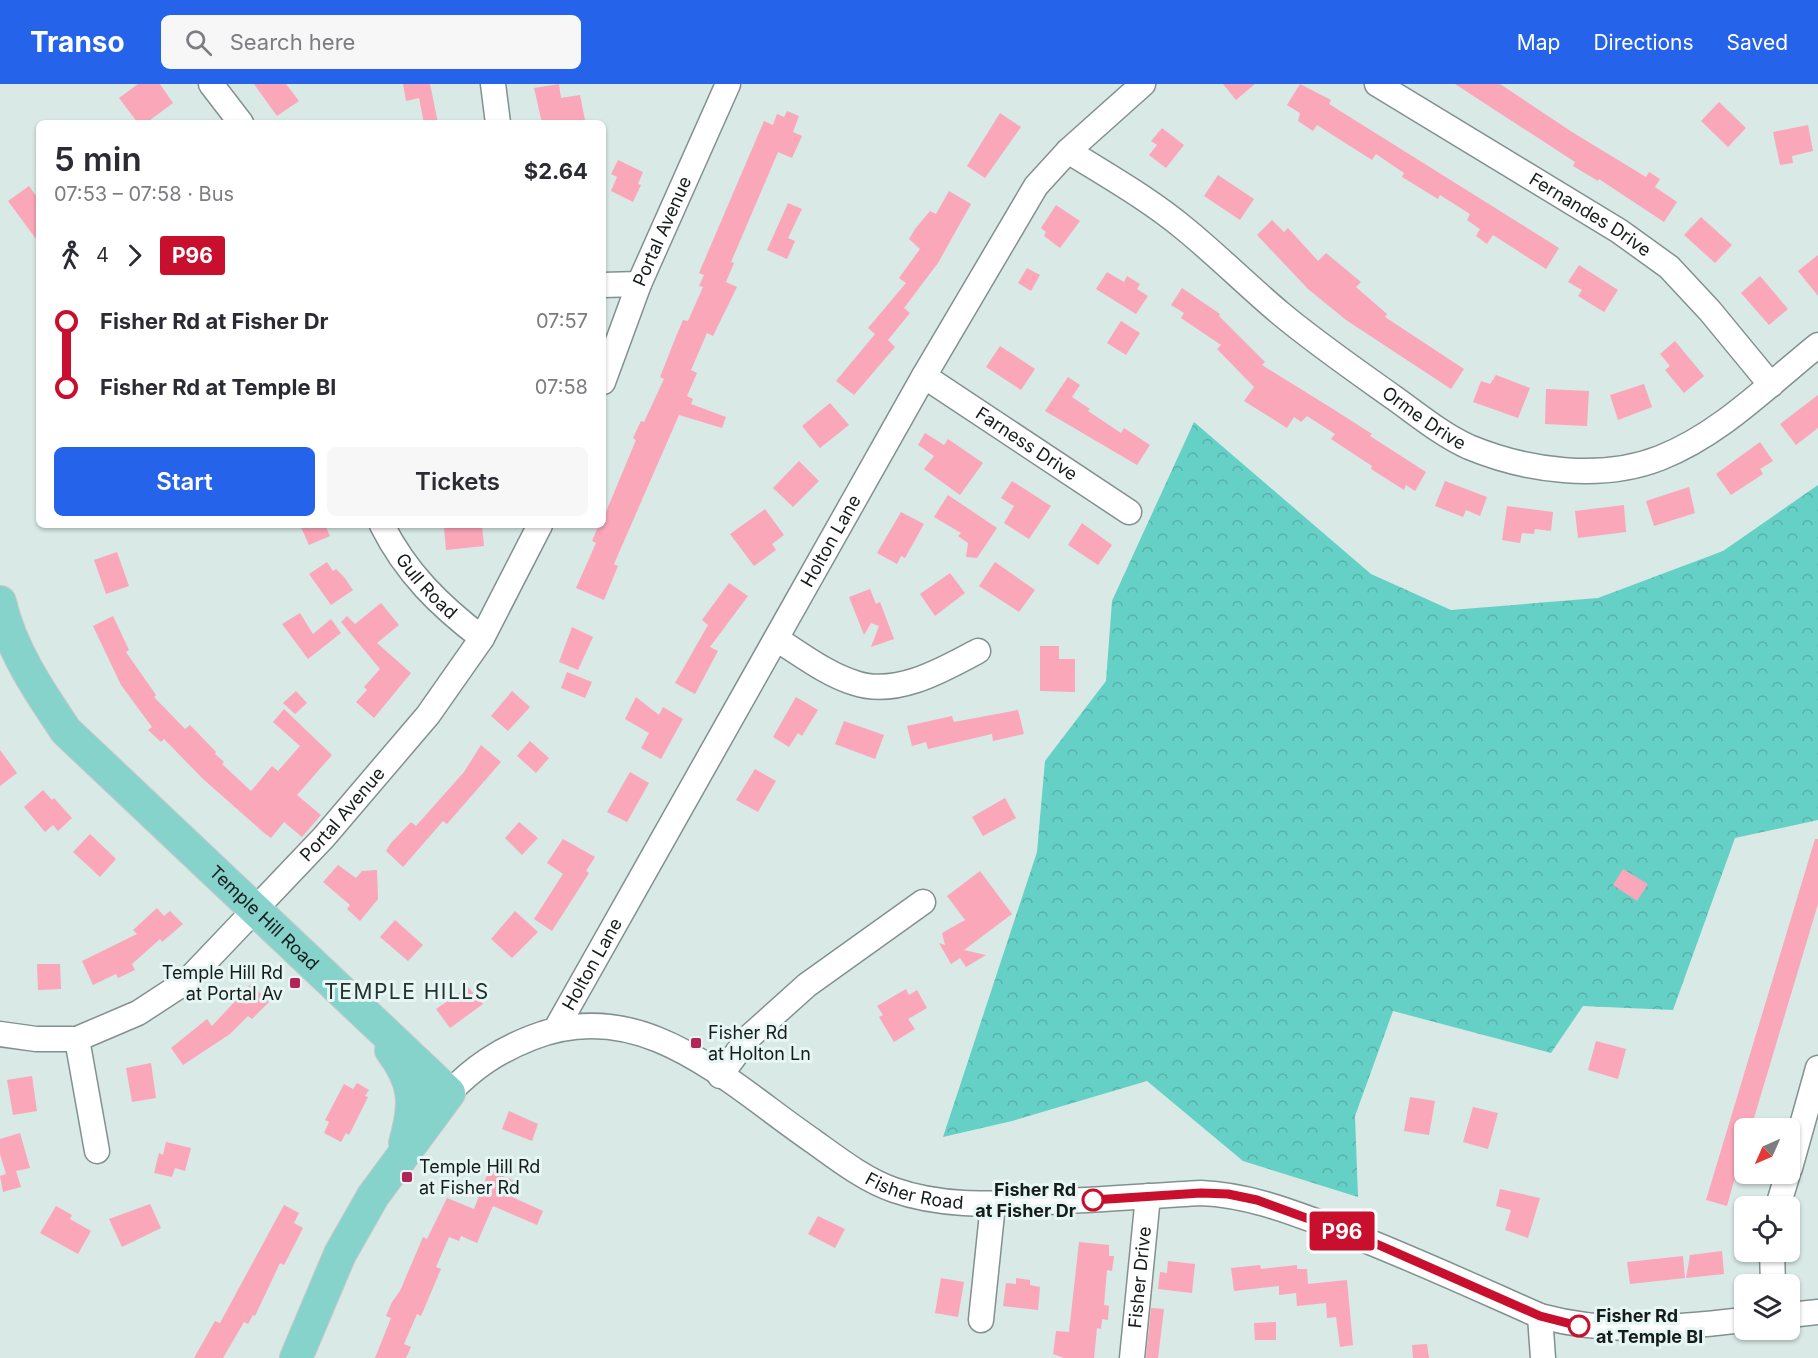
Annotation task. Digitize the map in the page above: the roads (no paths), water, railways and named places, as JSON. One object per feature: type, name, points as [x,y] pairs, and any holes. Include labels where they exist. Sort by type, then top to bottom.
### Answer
[{"type":"main road","name":"Temple Hill Road","points":[[0,602],[4,620],[21,659],[66,730],[110,775],[256,909],[365,1016],[449,1093]]},
{"type":"main road","points":[[365,1016],[398,1059],[414,1095],[411,1120],[402,1153]]},
{"type":"main road","points":[[296,1358],[340,1254],[373,1196],[402,1153],[449,1093]]},
{"type":"street","points":[[211,84],[239,120]]},
{"type":"street","points":[[493,84],[498,120]]},
{"type":"street","name":"Portal Avenue","points":[[606,374],[639,284],[728,84]]},
{"type":"street","name":"Holton Lane","points":[[557,1027],[585,974],[778,640],[924,376],[1036,186],[1068,151],[1143,84]]},
{"type":"street","name":"Fernandes Drive","points":[[1377,84],[1540,186],[1619,231],[1669,267],[1710,310],[1771,385]]},
{"type":"street","name":"Orme Drive","points":[[1068,151],[1141,195],[1173,218],[1278,312],[1357,372],[1452,438],[1497,456],[1548,469],[1570,470],[1638,465],[1658,459],[1698,440],[1771,385],[1818,345]]},
{"type":"street","points":[[606,285],[639,284]]},
{"type":"street","name":"Farness Drive","points":[[924,376],[1130,513]]},
{"type":"street","name":"Gull Road","points":[[384,528],[407,568],[431,596],[482,638]]},
{"type":"street","name":"Portal Avenue","points":[[78,1039],[138,1013],[163,999],[187,981],[324,837],[428,715],[482,638],[538,528]]},
{"type":"street","points":[[778,640],[853,683],[881,687],[917,679],[978,651]]},
{"type":"street","points":[[720,1076],[748,1038],[807,985],[923,902]]},
{"type":"street","name":"Fisher Road","points":[[449,1093],[471,1070],[496,1052],[557,1027],[608,1024],[643,1033],[673,1046],[720,1076],[833,1156],[893,1190],[944,1201],[993,1204],[1201,1193],[1228,1194],[1257,1200],[1372,1242],[1540,1316],[1579,1326],[1617,1329],[1677,1327],[1734,1321]]},
{"type":"street","points":[[0,1034],[36,1039],[78,1039],[97,1151]]},
{"type":"street","points":[[1800,1132],[1818,1068]]},
{"type":"street","name":"Fisher Drive","points":[[1132,1358],[1148,1196]]},
{"type":"street","points":[[981,1320],[993,1204]]},
{"type":"street","points":[[1800,1313],[1818,1312]]},
{"type":"street","points":[[1540,1316],[1543,1358]]},
{"type":"place","name":"Temple Hill Rd at Portal Av","points":[[295,983]]},
{"type":"place","name":"Fisher Rd at Holton Ln","points":[[696,1043]]},
{"type":"place","name":"Temple Hill Rd at Fisher Rd","points":[[407,1177]]},
{"type":"place","name":"Fisher Rd at Fisher Dr","points":[[1093,1200]]},
{"type":"place","name":"Fisher Rd at Temple Bl","points":[[1579,1326]]},
{"type":"district","name":"TEMPLE HILLS","points":[[407,992]]}]
